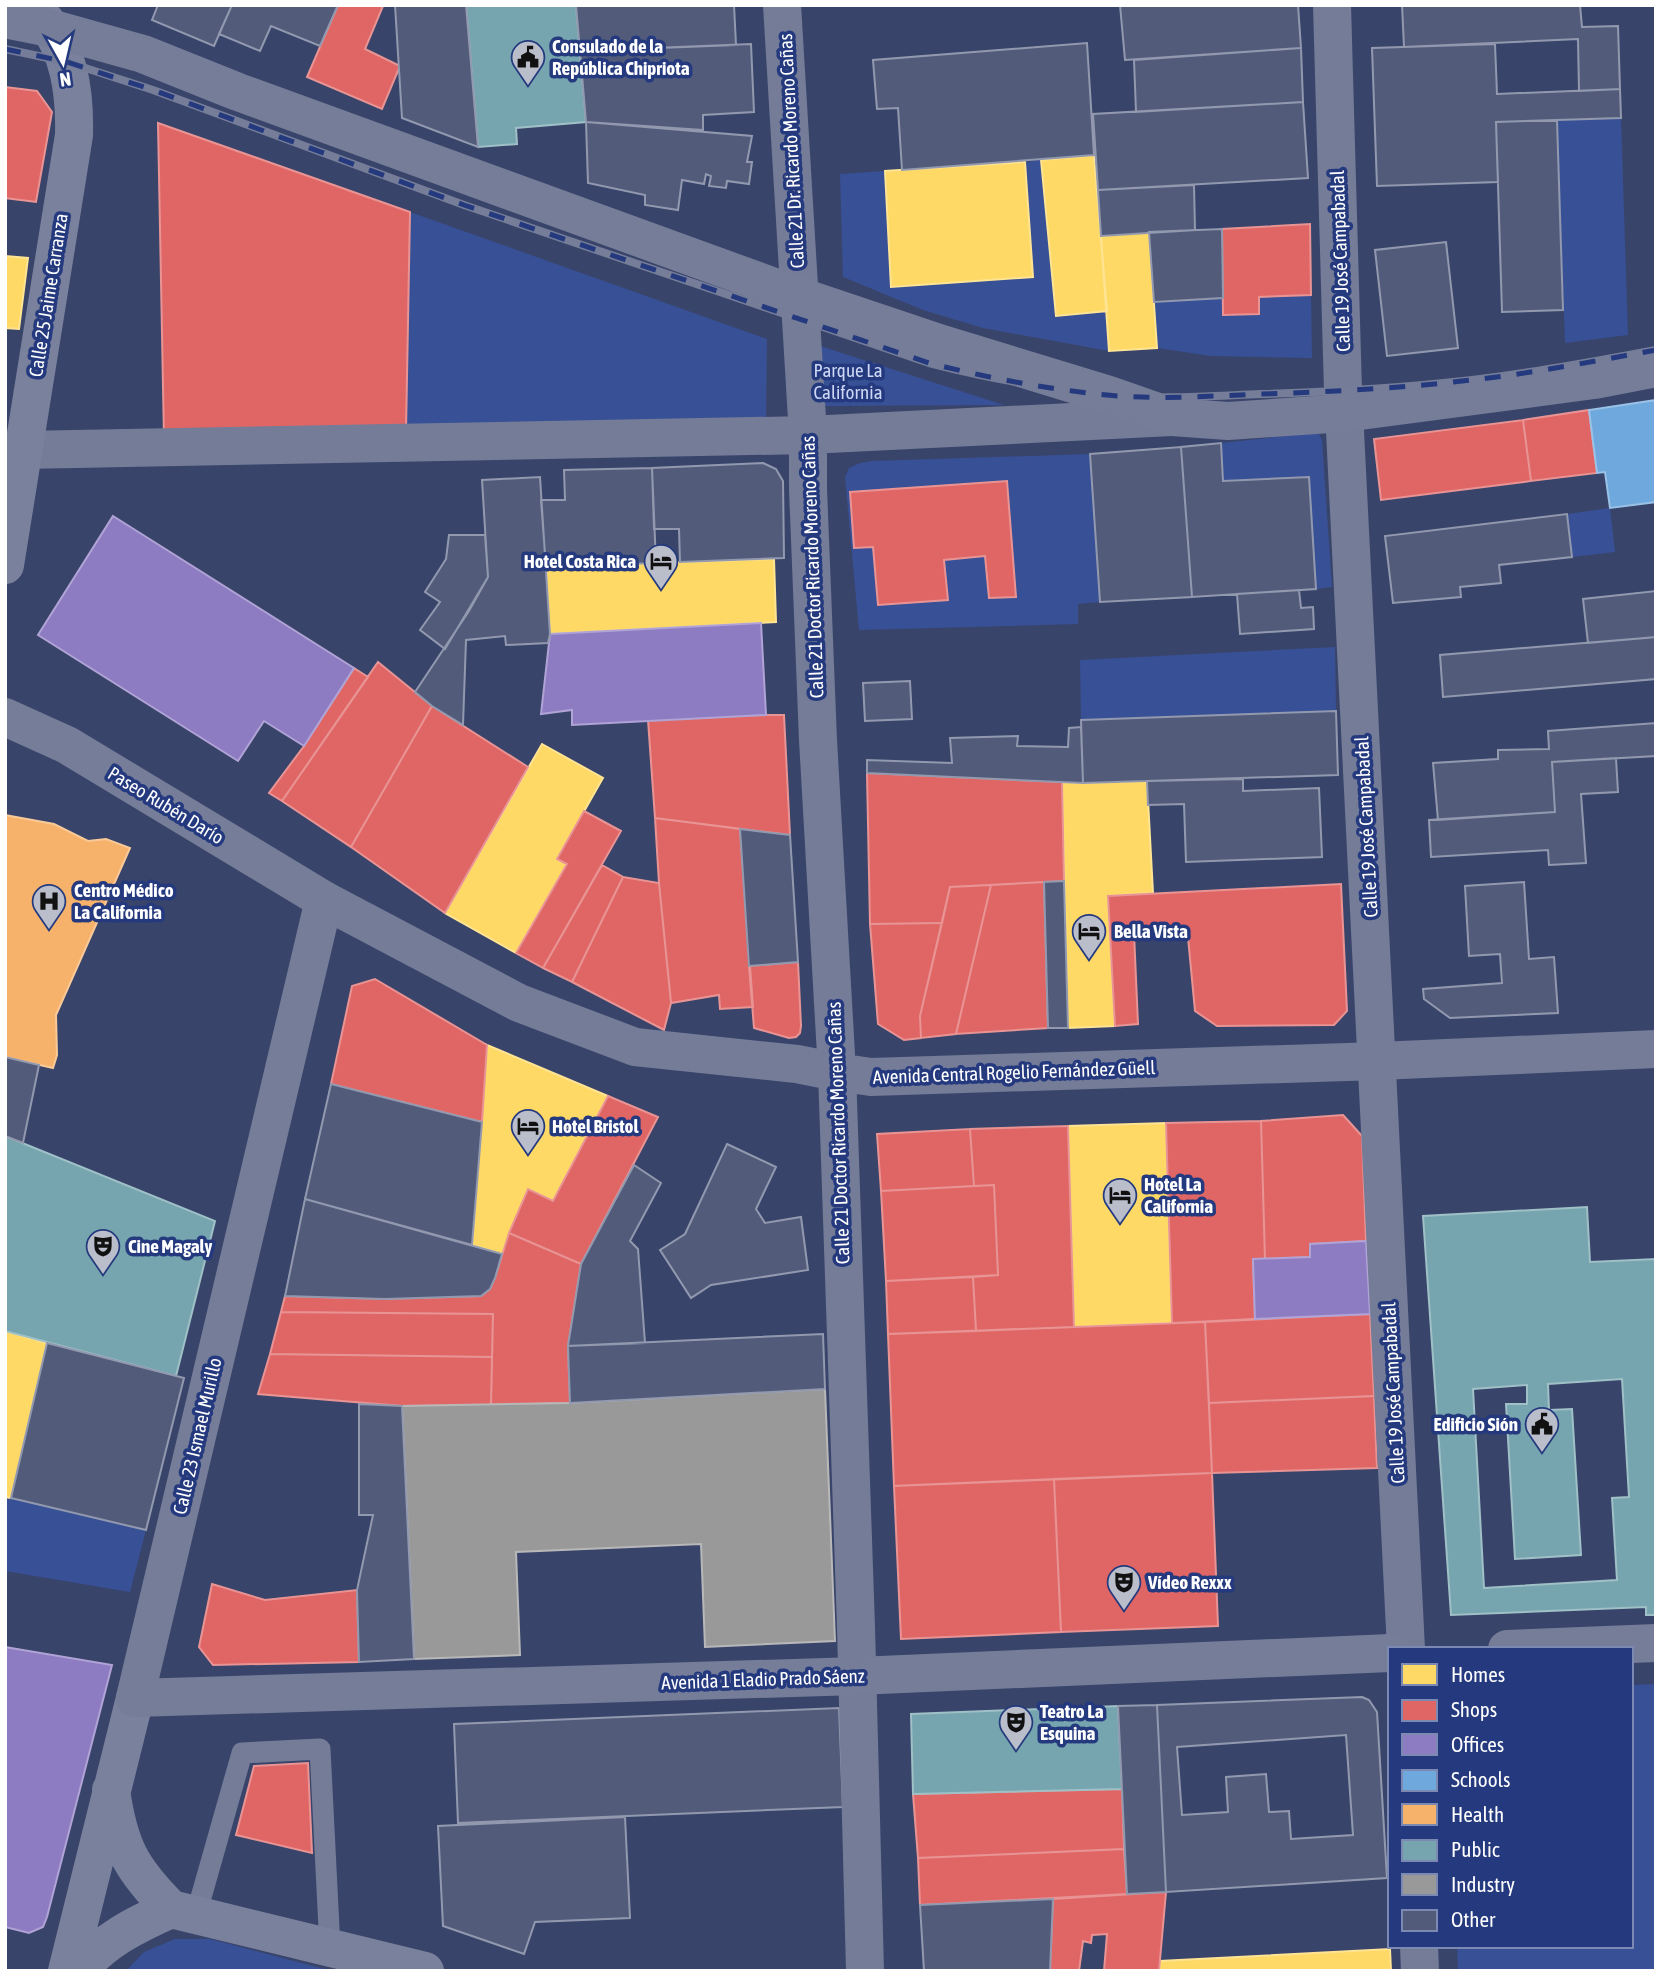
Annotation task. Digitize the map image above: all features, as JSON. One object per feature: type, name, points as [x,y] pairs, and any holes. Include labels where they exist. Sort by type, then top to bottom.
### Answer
[{"type":"highway","points":[[5,19],[41,16],[275,106],[799,296],[1172,417],[1228,421],[1345,413],[1594,380],[1656,368]]},
{"type":"highway","name":"Paseo Rubén Darío","points":[[5,717],[67,745],[324,900]]},
{"type":"highway","name":"Calle 23 Ismael Murillo","points":[[135,1698],[324,900]]},
{"type":"highway","points":[[1557,1647],[1656,1643]]},
{"type":"highway","name":"Avenida 1 Eladio Prado Sáenz","points":[[135,1698],[857,1676],[1388,1653]]},
{"type":"main road","name":"Calle 25 Jaime Carranza","points":[[5,565],[74,135],[75,107],[66,62],[41,16]]},
{"type":"main road","name":"Calle 23 Ismael Murillo","points":[[67,1971],[135,1698]]},
{"type":"main road","points":[[111,1790],[116,1824],[128,1856],[147,1885],[183,1912],[425,1971]]},
{"type":"main road","points":[[79,1971],[108,1942],[138,1924],[183,1912]]},
{"type":"street","name":"Calle 21 Dr. Ricardo Moreno Cañas","points":[[782,5],[799,296]]},
{"type":"street","name":"Calle 19 José Campabadal","points":[[1332,5],[1345,413],[1406,1647]]},
{"type":"street","name":"Calle 21 Doctor Ricardo Moreno Cañas","points":[[799,296],[808,435],[818,740],[836,1072],[865,1971]]},
{"type":"street","points":[[23,450],[808,435],[1172,417]]},
{"type":"street","name":"Avenida Central Rogelio Fernández Güell","points":[[324,900],[519,1003],[635,1047],[797,1064],[870,1077],[1656,1049]]},
{"type":"street","points":[[1419,1948],[1420,1971]]},
{"type":"lane","points":[[183,1912],[242,1753],[320,1749],[330,1948]]},
{"type":"green space","points":[[1621,118],[1628,335],[1565,343],[1557,120]]},
{"type":"green space","points":[[1041,160],[1056,316],[1107,311],[1109,351],[983,328],[923,310],[843,277],[840,174],[885,171],[891,287],[1033,277],[1025,162]]},
{"type":"green space","points":[[410,212],[767,339],[766,418],[406,432]]},
{"type":"green space","points":[[1311,295],[1312,358],[1211,356],[1157,348],[1154,302],[1223,298],[1224,315],[1258,314],[1259,297]]},
{"type":"green space","name":"Parque La California","points":[[820,346],[1004,405],[824,406]]},
{"type":"green space","points":[[1319,434],[1322,440],[1332,587],[1316,589],[1309,477],[1223,481],[1221,443]]},
{"type":"green space","points":[[1090,454],[1100,602],[1078,604],[1078,624],[859,630],[845,477],[849,468],[872,461]],"holes":[[[1007,481],[1016,596],[989,598],[985,556],[944,560],[947,600],[878,605],[873,547],[854,548],[851,492]]]},
{"type":"green space","points":[[1610,508],[1615,552],[1572,557],[1567,514]]},
{"type":"green space","points":[[1335,647],[1336,711],[1081,720],[1080,660]]},
{"type":"green space","points":[[5,1497],[146,1530],[130,1592],[5,1571]]},
{"type":"green space","points":[[1656,1684],[1656,1971],[1458,1971],[1457,1948],[1633,1948],[1633,1685]]},
{"type":"green space","points":[[175,1939],[210,1939],[332,1971],[126,1971],[144,1952]]},
{"type":"building: Homes","points":[[1094,155],[1107,311],[1056,316],[1041,160]]},
{"type":"building: Homes","points":[[1025,162],[1033,277],[891,287],[885,171]]},
{"type":"building: Homes","points":[[1149,232],[1157,348],[1109,351],[1101,236]]},
{"type":"building: Homes","points":[[5,256],[28,258],[19,329],[5,328]]},
{"type":"building: Homes","name":"Hotel Costa Rica","points":[[774,559],[776,622],[550,634],[546,567]]},
{"type":"building: Homes","points":[[542,744],[603,778],[557,859],[567,864],[516,953],[445,913]]},
{"type":"building: Homes","name":"Bella Vista","points":[[1147,781],[1153,893],[1108,896],[1115,1026],[1068,1028],[1062,782]]},
{"type":"building: Homes","name":"Hotel Bristol","points":[[487,1045],[608,1096],[553,1201],[528,1189],[502,1254],[472,1245]]},
{"type":"building: Homes","name":"Hotel La California","points":[[1166,1123],[1172,1323],[1074,1327],[1068,1126]]},
{"type":"building: Homes","points":[[5,1331],[47,1343],[11,1498],[5,1497]]},
{"type":"building: Homes","points":[[1390,1949],[1391,1971],[1159,1971],[1160,1961]]},
{"type":"building: Shops","points":[[338,5],[383,6],[365,49],[400,66],[382,109],[307,77]]},
{"type":"building: Shops","points":[[5,87],[37,91],[52,112],[36,202],[5,198]]},
{"type":"building: Shops","points":[[158,123],[410,212],[406,432],[164,439]]},
{"type":"building: Shops","points":[[1310,224],[1311,295],[1259,297],[1259,314],[1223,315],[1222,229]]},
{"type":"building: Shops","points":[[1589,410],[1597,473],[1531,481],[1523,420]]},
{"type":"building: Shops","points":[[1523,420],[1531,481],[1381,500],[1374,439]]},
{"type":"building: Shops","points":[[1007,481],[1016,597],[989,598],[985,556],[944,560],[948,600],[878,605],[873,547],[854,548],[850,492]]},
{"type":"building: Shops","points":[[378,662],[432,706],[351,847],[282,801]]},
{"type":"building: Shops","points":[[354,668],[368,677],[282,801],[269,793],[304,746]]},
{"type":"building: Shops","points":[[432,706],[528,767],[445,913],[351,847]]},
{"type":"building: Shops","points":[[784,715],[790,835],[655,818],[648,720]]},
{"type":"building: Shops","points":[[867,773],[1062,782],[1064,881],[950,887],[942,923],[870,924]]},
{"type":"building: Shops","points":[[584,811],[621,831],[543,968],[516,953],[567,864],[557,859]]},
{"type":"building: Shops","points":[[655,818],[740,829],[753,1007],[720,1009],[719,995],[671,1003]]},
{"type":"building: Shops","points":[[602,865],[623,877],[572,982],[543,968]]},
{"type":"building: Shops","points":[[623,877],[659,883],[671,1003],[664,1030],[572,982]]},
{"type":"building: Shops","points":[[1044,882],[1048,1028],[956,1034],[991,885]]},
{"type":"building: Shops","points":[[1341,884],[1347,1011],[1334,1025],[1217,1026],[1195,1011],[1187,927],[1134,933],[1138,1024],[1115,1026],[1108,896]]},
{"type":"building: Shops","points":[[991,885],[956,1034],[921,1038],[920,1016],[950,887]]},
{"type":"building: Shops","points":[[942,923],[920,1016],[921,1038],[904,1040],[878,1024],[870,924]]},
{"type":"building: Shops","points":[[798,962],[800,1033],[789,1038],[754,1028],[749,966]]},
{"type":"building: Shops","points":[[375,979],[487,1045],[482,1122],[331,1084],[352,986]]},
{"type":"building: Shops","points":[[608,1096],[658,1117],[581,1264],[509,1233],[528,1189],[553,1201]]},
{"type":"building: Shops","points":[[1343,1115],[1362,1136],[1366,1241],[1310,1244],[1310,1257],[1265,1259],[1261,1121]]},
{"type":"building: Shops","points":[[1261,1121],[1265,1259],[1253,1259],[1255,1319],[1172,1323],[1166,1123]]},
{"type":"building: Shops","points":[[1068,1126],[1074,1327],[976,1331],[973,1277],[998,1275],[994,1185],[974,1186],[970,1129]]},
{"type":"building: Shops","points":[[970,1129],[974,1186],[881,1191],[877,1134]]},
{"type":"building: Shops","points":[[994,1185],[998,1275],[886,1281],[881,1191]]},
{"type":"building: Shops","points":[[509,1233],[581,1264],[568,1346],[570,1403],[491,1405],[493,1314],[281,1312],[285,1296],[385,1299],[481,1296],[490,1289],[495,1278]]},
{"type":"building: Shops","points":[[973,1277],[976,1331],[888,1334],[886,1281]]},
{"type":"building: Shops","points":[[281,1312],[493,1314],[492,1357],[270,1354]]},
{"type":"building: Shops","points":[[1370,1314],[1374,1396],[1209,1403],[1205,1322]]},
{"type":"building: Shops","points":[[1205,1322],[1212,1473],[894,1486],[888,1334]]},
{"type":"building: Shops","points":[[270,1354],[492,1357],[491,1405],[402,1406],[258,1394]]},
{"type":"building: Shops","points":[[1374,1396],[1377,1468],[1212,1473],[1209,1403]]},
{"type":"building: Shops","points":[[1212,1473],[1218,1626],[1061,1632],[1054,1479]]},
{"type":"building: Shops","points":[[1054,1479],[1061,1632],[901,1639],[894,1486]]},
{"type":"building: Shops","points":[[212,1584],[265,1600],[357,1590],[359,1662],[213,1665],[199,1647]]},
{"type":"building: Shops","points":[[308,1763],[312,1853],[236,1835],[254,1766]]},
{"type":"building: Shops","points":[[1122,1789],[1124,1849],[918,1858],[913,1794]]},
{"type":"building: Shops","points":[[1124,1849],[1127,1894],[920,1905],[918,1858]]},
{"type":"building: Shops","points":[[1166,1892],[1159,1971],[1104,1971],[1107,1934],[1092,1935],[1091,1943],[1083,1941],[1079,1971],[1050,1971],[1053,1899]]},
{"type":"building: Offices","points":[[113,516],[354,668],[304,746],[264,721],[238,761],[38,635]]},
{"type":"building: Offices","points":[[761,623],[766,715],[572,725],[572,710],[541,714],[550,634]]},
{"type":"building: Offices","points":[[1366,1241],[1370,1314],[1255,1319],[1253,1259],[1310,1257],[1310,1244]]},
{"type":"building: Offices","points":[[5,1647],[112,1665],[47,1917],[43,1927],[29,1933],[5,1927]]},
{"type":"building: Schools","points":[[1656,400],[1656,502],[1610,508],[1605,472],[1597,473],[1589,410]]},
{"type":"building: Health","name":"Centro Médico La California","points":[[5,815],[54,824],[88,841],[106,839],[130,848],[56,1015],[57,1055],[53,1068],[5,1057]]},
{"type":"building: Public","name":"Consulado de la República Chipriota","points":[[466,5],[576,5],[586,122],[516,128],[517,144],[478,147]]},
{"type":"building: Public","name":"Cine Magaly","points":[[5,1136],[215,1221],[176,1376],[5,1331]]},
{"type":"building: Public","name":"Edificio Sión","points":[[1587,1207],[1590,1262],[1656,1259],[1656,1615],[1646,1615],[1646,1607],[1451,1615],[1423,1216]],"holes":[[[1622,1379],[1629,1497],[1612,1498],[1617,1580],[1484,1588],[1473,1389],[1527,1385],[1527,1404],[1506,1404],[1515,1559],[1581,1555],[1572,1409],[1549,1410],[1548,1384]]]},
{"type":"building: Public","name":"Teatro La Esquina","points":[[1118,1706],[1122,1789],[913,1794],[911,1714]]},
{"type":"building: Industry","points":[[825,1389],[835,1641],[705,1647],[701,1544],[516,1552],[520,1655],[414,1659],[402,1406],[570,1403]]},
{"type":"building: Other","points":[[158,5],[232,5],[214,46],[152,20]]},
{"type":"building: Other","points":[[232,5],[338,5],[320,46],[271,26],[260,51],[219,34]]},
{"type":"building: Other","points":[[395,5],[466,5],[478,147],[402,118]]},
{"type":"building: Other","points":[[576,5],[734,5],[736,45],[580,51]]},
{"type":"building: Other","points":[[1120,5],[1298,5],[1301,48],[1125,60]]},
{"type":"building: Other","points":[[1402,5],[1580,5],[1582,27],[1618,26],[1620,89],[1579,91],[1578,39],[1404,47]]},
{"type":"building: Other","points":[[1087,43],[1094,155],[902,170],[898,108],[877,109],[873,60]]},
{"type":"building: Other","points":[[751,44],[754,112],[703,115],[703,130],[586,122],[580,51]]},
{"type":"building: Other","points":[[1495,44],[1497,94],[1620,89],[1621,118],[1496,122],[1498,182],[1377,186],[1372,48]]},
{"type":"building: Other","points":[[1301,48],[1303,102],[1136,112],[1134,60]]},
{"type":"building: Other","points":[[1303,102],[1308,178],[1098,190],[1093,114]]},
{"type":"building: Other","points":[[1557,120],[1563,310],[1502,312],[1496,122]]},
{"type":"building: Other","points":[[586,122],[752,136],[747,162],[752,162],[749,184],[727,181],[726,188],[709,186],[711,176],[706,174],[704,184],[682,180],[678,210],[645,205],[645,195],[588,183]]},
{"type":"building: Other","points":[[1194,185],[1195,230],[1101,236],[1098,190]]},
{"type":"building: Other","points":[[1222,229],[1223,298],[1154,302],[1149,232]]},
{"type":"building: Other","points":[[1446,242],[1458,348],[1387,356],[1375,250]]},
{"type":"building: Other","points":[[1221,443],[1223,481],[1309,477],[1316,589],[1192,597],[1181,447]]},
{"type":"building: Other","points":[[1181,447],[1192,597],[1100,602],[1090,454]]},
{"type":"building: Other","points":[[763,463],[776,469],[783,481],[784,558],[680,562],[679,529],[654,529],[652,468]]},
{"type":"building: Other","points":[[652,468],[656,563],[546,567],[541,500],[565,500],[564,470]]},
{"type":"building: Other","points":[[540,477],[550,634],[548,643],[506,645],[505,636],[466,640],[463,725],[415,692],[469,611],[488,577],[482,480]]},
{"type":"building: Other","points":[[1567,514],[1572,557],[1499,565],[1501,583],[1460,587],[1461,597],[1393,603],[1385,536]]},
{"type":"building: Other","points":[[449,535],[485,535],[488,577],[445,649],[420,630],[440,602],[425,592],[446,559]]},
{"type":"building: Other","points":[[1299,590],[1301,608],[1313,607],[1314,629],[1240,634],[1237,594]]},
{"type":"building: Other","points":[[1656,591],[1656,637],[1588,643],[1583,599]]},
{"type":"building: Other","points":[[1656,637],[1656,679],[1443,697],[1440,655]]},
{"type":"building: Other","points":[[910,681],[912,719],[865,721],[863,683]]},
{"type":"building: Other","points":[[1336,711],[1338,775],[1083,783],[1081,720]]},
{"type":"building: Other","points":[[1656,723],[1656,756],[1552,762],[1555,812],[1438,820],[1433,763],[1498,759],[1498,750],[1549,749],[1548,731]]},
{"type":"building: Other","points":[[1081,727],[1083,783],[867,773],[867,760],[952,763],[950,738],[1018,736],[1017,746],[1068,747],[1069,728]]},
{"type":"building: Other","points":[[1616,758],[1618,792],[1581,794],[1586,863],[1549,865],[1548,850],[1431,857],[1429,820],[1555,812],[1552,762]]},
{"type":"building: Other","points":[[1243,779],[1243,791],[1319,788],[1322,857],[1186,862],[1184,804],[1148,805],[1147,781]]},
{"type":"building: Other","points":[[740,829],[790,835],[798,962],[749,966]]},
{"type":"building: Other","points":[[1064,881],[1068,1028],[1048,1028],[1044,882]]},
{"type":"building: Other","points":[[1524,882],[1529,959],[1554,957],[1558,1013],[1450,1018],[1424,999],[1423,989],[1502,983],[1500,954],[1469,956],[1465,886]]},
{"type":"building: Other","points":[[5,1057],[39,1065],[23,1143],[5,1136]]},
{"type":"building: Other","points":[[331,1084],[482,1122],[472,1245],[305,1199]]},
{"type":"building: Other","points":[[727,1144],[776,1167],[756,1209],[765,1223],[801,1217],[808,1270],[711,1285],[691,1298],[660,1250],[685,1234]]},
{"type":"building: Other","points":[[634,1165],[661,1183],[630,1241],[638,1249],[645,1343],[568,1346],[581,1264]]},
{"type":"building: Other","points":[[305,1199],[502,1254],[495,1278],[490,1289],[481,1296],[385,1299],[285,1296]]},
{"type":"building: Other","points":[[823,1334],[825,1389],[570,1403],[568,1346]]},
{"type":"building: Other","points":[[47,1343],[184,1378],[146,1530],[11,1498]]},
{"type":"building: Other","points":[[359,1404],[402,1406],[414,1659],[359,1662],[357,1590],[373,1515],[359,1515]]},
{"type":"building: Other","points":[[1362,1697],[1369,1700],[1377,1712],[1387,1878],[1166,1892],[1157,1705]],"holes":[[[1346,1735],[1353,1835],[1291,1839],[1289,1811],[1269,1812],[1266,1774],[1226,1777],[1228,1812],[1182,1815],[1177,1747]]]},
{"type":"building: Other","points":[[1157,1705],[1166,1892],[1127,1894],[1118,1706]]},
{"type":"building: Other","points":[[839,1708],[843,1807],[458,1823],[454,1724]]},
{"type":"building: Other","points":[[625,1817],[630,1918],[535,1922],[524,1954],[443,1926],[438,1826]]},
{"type":"building: Other","points":[[1053,1899],[1050,1971],[924,1971],[920,1905]]},
{"type":"railway","points":[[5,49],[67,62],[153,90],[464,205],[929,363],[1018,382],[1085,393],[1145,397],[1340,391],[1495,377],[1656,350]]},
{"type":"place","name":"Consulado de la República Chipriota","points":[[528,87]]},
{"type":"place","name":"Hotel Costa Rica","points":[[661,591]]},
{"type":"place","name":"Centro Médico La California","points":[[49,931]]},
{"type":"place","name":"Bella Vista","points":[[1089,961]]},
{"type":"place","name":"Hotel Bristol","points":[[528,1156]]},
{"type":"place","name":"Hotel La California","points":[[1120,1225]]},
{"type":"place","name":"Cine Magaly","points":[[103,1276]]},
{"type":"place","name":"Edificio Sión","points":[[1542,1454]]},
{"type":"place","name":"Vídeo Rexxx","points":[[1124,1612]]},
{"type":"place","name":"Teatro La Esquina","points":[[1016,1752]]}]
